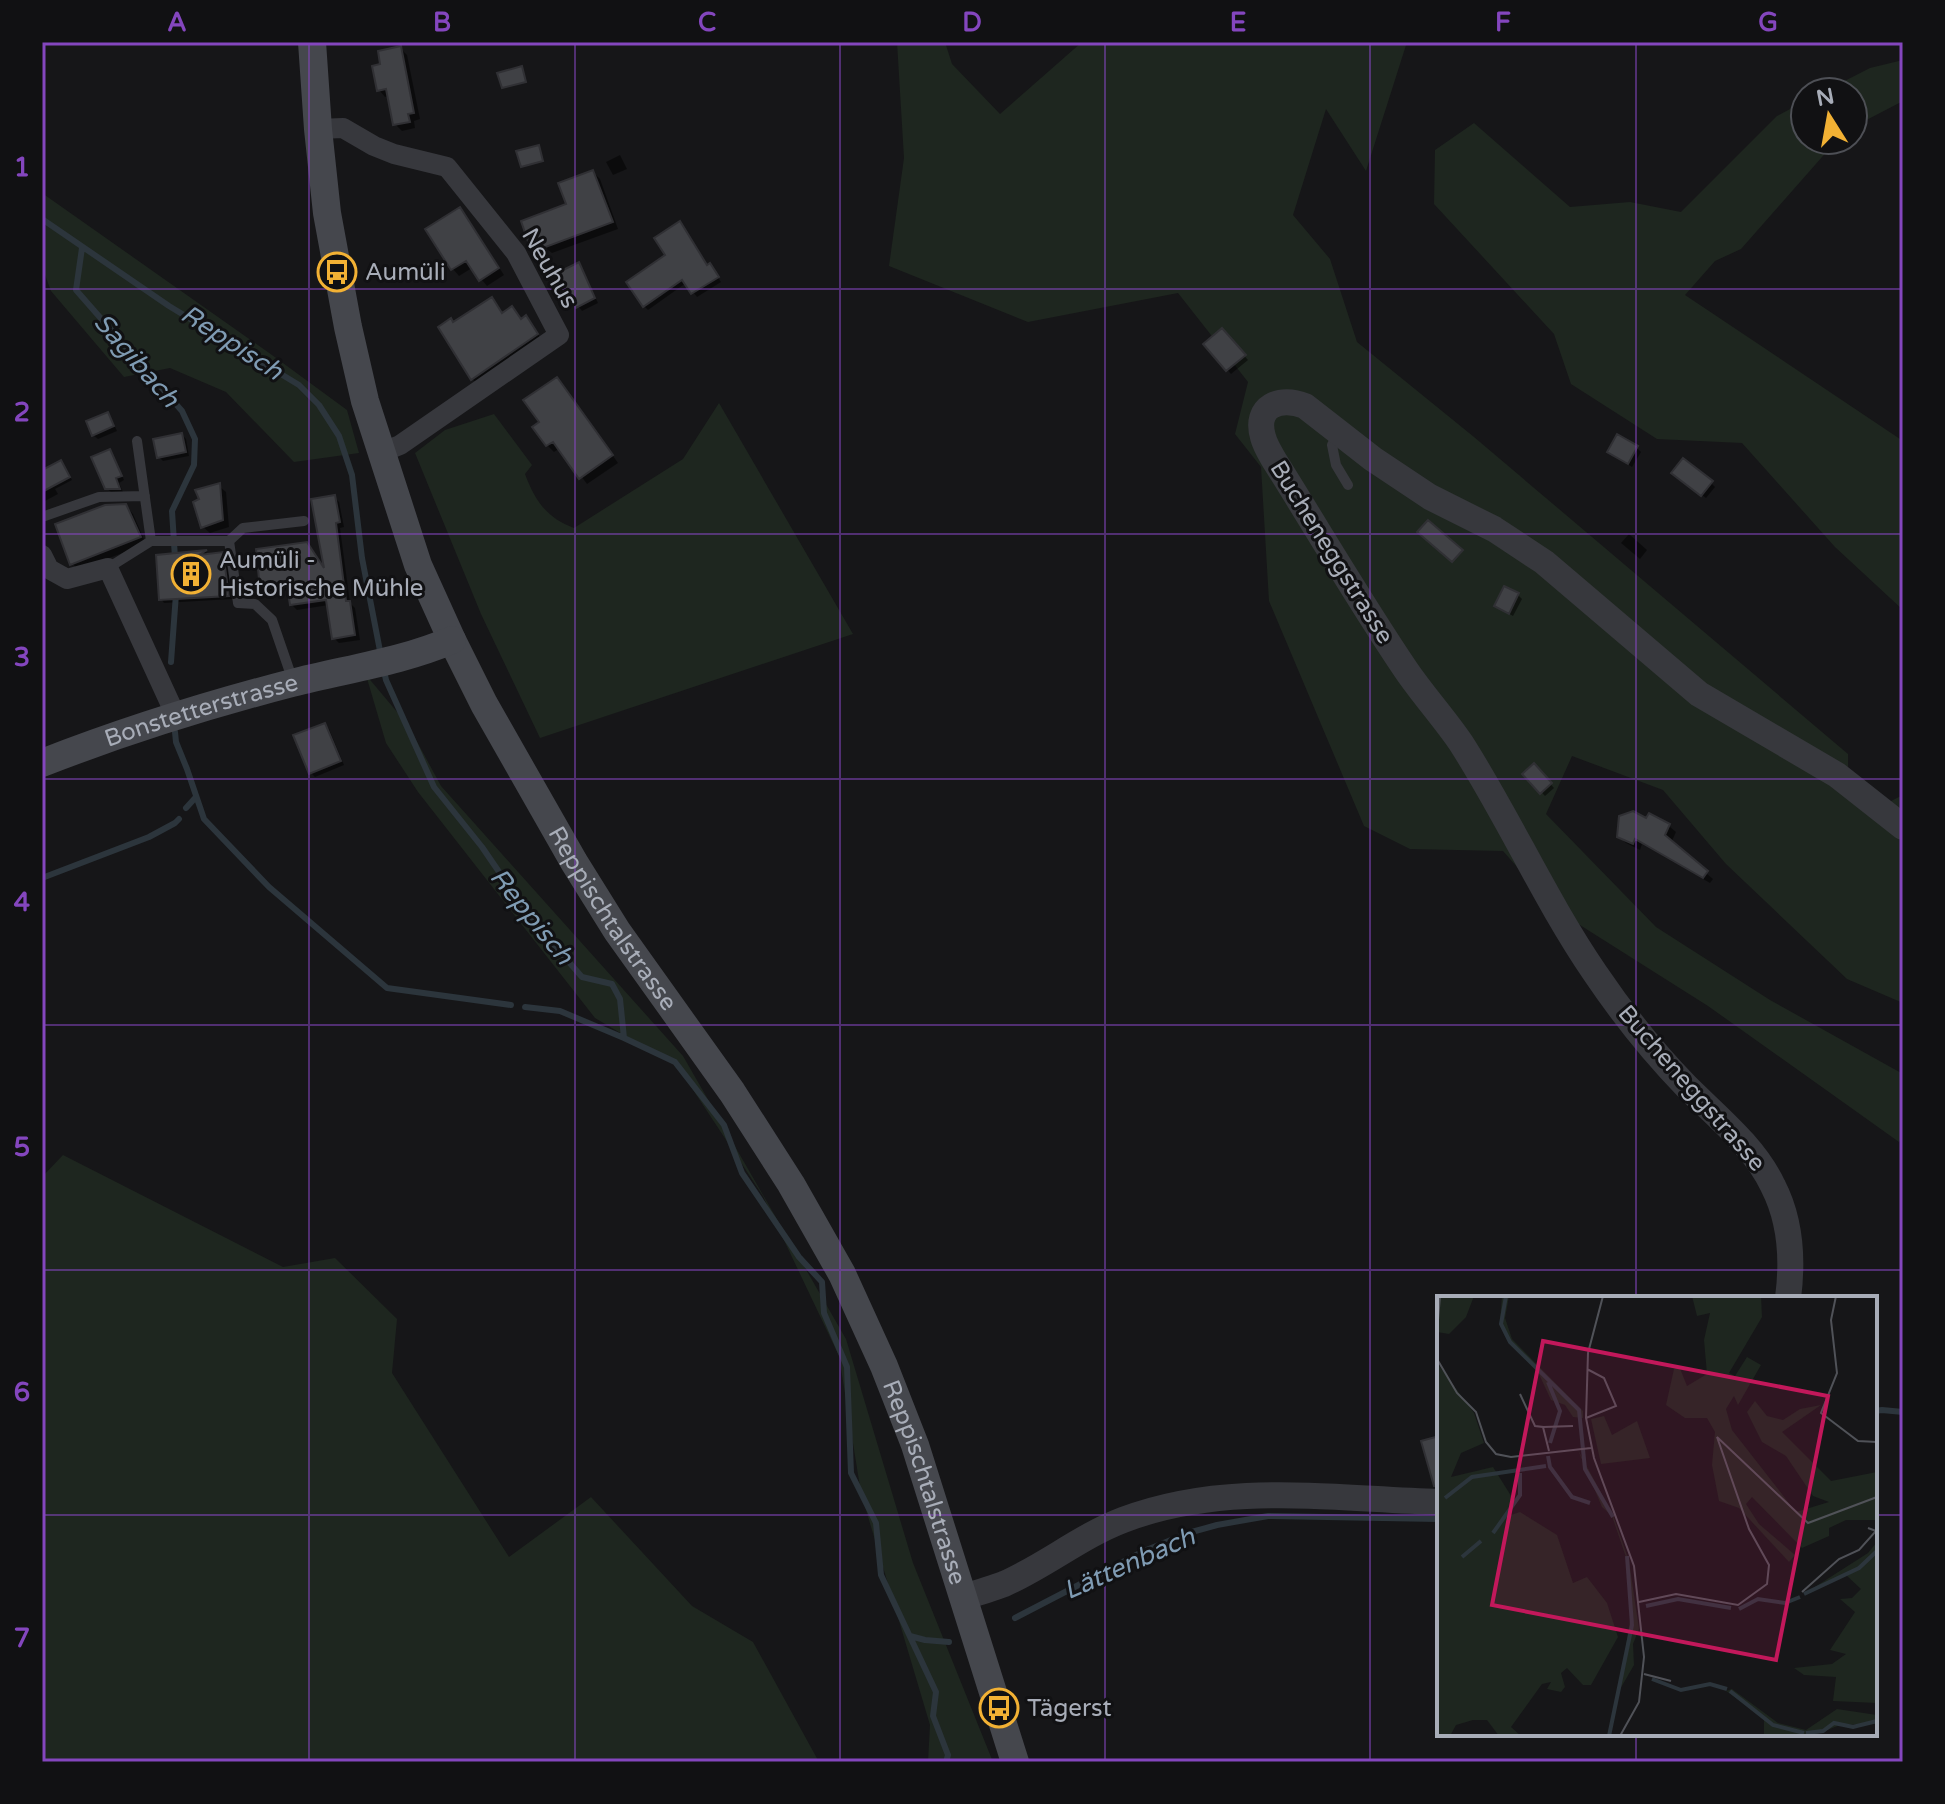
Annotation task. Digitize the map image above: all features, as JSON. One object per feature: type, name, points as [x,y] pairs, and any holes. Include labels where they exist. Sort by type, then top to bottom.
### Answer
[{"type":"main road","name":"Reppischtalstrasse","points":[[312,42],[327,213],[339,286],[365,401],[418,565],[484,704],[574,862],[617,931],[740,1105],[791,1184],[842,1274],[884,1366],[915,1445],[1015,1762]]},
{"type":"main road","name":"Bonstetterstrasse","points":[[42,763],[176,716],[294,682],[429,649],[452,640]]},
{"type":"street","name":"Neuhus","points":[[318,129],[343,128],[394,154],[447,167],[516,253],[559,335],[400,445],[380,453]]},
{"type":"street","name":"Bucheneggstrasse","points":[[1788,1296],[1790,1244],[1784,1211],[1773,1184],[1737,1136],[1654,1051],[1595,973],[1459,741],[1407,672],[1274,460],[1263,439],[1263,416],[1269,408],[1284,401],[1305,406],[1373,459],[1430,497],[1494,529],[1544,562],[1699,694],[1837,775],[1903,827]]},
{"type":"street","points":[[42,555],[49,569],[67,579],[108,568],[176,716]]},
{"type":"street","points":[[963,1597],[1004,1584],[1120,1521],[1172,1504],[1244,1496],[1437,1502]]},
{"type":"lane","points":[[1339,433],[1332,445],[1336,465],[1348,485]]},
{"type":"lane","points":[[137,441],[151,541]]},
{"type":"lane","points":[[42,517],[99,497],[145,496]]},
{"type":"lane","points":[[108,568],[151,541],[229,541],[243,528],[304,521]]},
{"type":"lane","points":[[229,541],[238,603],[255,604],[272,620],[294,682]]},
{"type":"shaded area","points":[[897,42],[945,42],[952,64],[1000,114],[1082,42],[1407,42],[1366,171],[1326,109],[1293,215],[1330,259],[1357,342],[1474,437],[1848,754],[1848,773],[1887,803],[1903,795],[1903,1003],[1847,979],[1726,864],[1663,790],[1572,756],[1546,814],[1656,927],[1770,1000],[1903,1074],[1903,1136],[1899,1142],[1708,1006],[1553,908],[1503,851],[1410,849],[1364,826],[1269,601],[1261,467],[1235,434],[1248,382],[1178,293],[1028,322],[889,266],[904,158]]},
{"type":"shaded area","points":[[1903,60],[1903,101],[1869,119],[1869,76],[1854,76],[1870,68]]},
{"type":"shaded area","points":[[1789,110],[1789,156],[1823,156],[1741,249],[1715,261],[1685,295],[1903,441],[1903,610],[1835,547],[1742,443],[1657,439],[1571,384],[1554,334],[1434,204],[1435,150],[1474,123],[1570,207],[1630,202],[1681,212],[1777,116]]},
{"type":"shaded area","points":[[42,193],[347,410],[359,453],[294,462],[226,392],[170,368],[124,377],[51,291],[42,267]]},
{"type":"shaded area","points":[[719,403],[853,634],[540,738],[481,614],[415,453],[445,430],[494,414],[532,465],[525,474],[538,500],[549,514],[574,528],[683,459]]},
{"type":"shaded area","points":[[366,675],[408,725],[441,786],[683,1056],[846,1339],[913,1563],[993,1762],[928,1762],[930,1725],[861,1493],[839,1356],[763,1196],[678,1067],[595,1018],[418,792],[386,743]]},
{"type":"shaded area","points":[[63,1155],[283,1267],[335,1258],[397,1319],[392,1373],[509,1557],[591,1497],[692,1606],[753,1642],[819,1762],[42,1762],[42,1177]]},
{"type":"building","points":[[401,46],[414,113],[408,114],[410,122],[393,125],[386,89],[377,91],[372,66],[380,64],[378,51]]},
{"type":"building","points":[[522,66],[526,82],[502,88],[497,73]]},
{"type":"building","points":[[539,145],[543,161],[521,167],[516,151]]},
{"type":"building","points":[[593,170],[613,222],[543,248],[542,243],[530,247],[521,221],[566,204],[558,183]]},
{"type":"building","points":[[460,207],[499,268],[479,281],[466,261],[451,270],[425,229]]},
{"type":"building","points":[[680,221],[707,265],[710,263],[719,277],[691,294],[682,280],[643,307],[626,282],[665,255],[654,238]]},
{"type":"building","points":[[579,262],[595,298],[576,308],[555,274]]},
{"type":"building","points":[[492,297],[502,313],[512,306],[521,319],[526,315],[538,334],[471,380],[438,327],[451,318],[453,322]]},
{"type":"building","points":[[1222,328],[1246,355],[1226,371],[1203,344]]},
{"type":"building","points":[[557,377],[613,455],[579,479],[553,442],[546,446],[532,427],[539,422],[523,400]]},
{"type":"building","points":[[108,412],[114,426],[92,436],[86,421]]},
{"type":"building","points":[[182,433],[186,452],[157,458],[153,439]]},
{"type":"building","points":[[1617,434],[1638,446],[1628,464],[1607,452]]},
{"type":"building","points":[[110,449],[122,476],[116,478],[120,489],[105,489],[91,457]]},
{"type":"building","points":[[1683,458],[1713,481],[1701,496],[1671,473]]},
{"type":"building","points":[[61,460],[70,477],[42,492],[42,470]]},
{"type":"building","points":[[220,483],[223,520],[201,528],[193,502],[199,499],[195,490]]},
{"type":"building","points":[[335,495],[346,601],[350,601],[355,635],[332,639],[326,600],[290,605],[287,585],[260,589],[256,549],[307,542],[324,568],[311,499]]},
{"type":"building","points":[[126,504],[141,537],[70,565],[55,524],[105,505]]},
{"type":"building","points":[[1428,520],[1463,550],[1452,562],[1417,532]]},
{"type":"building","points":[[207,550],[199,555],[223,552],[229,596],[159,600],[156,555]]},
{"type":"building","points":[[1504,586],[1519,593],[1509,614],[1494,606]]},
{"type":"building","points":[[325,723],[341,761],[309,774],[293,735]]},
{"type":"building","points":[[1534,763],[1552,783],[1540,794],[1522,774]]},
{"type":"building","points":[[1633,811],[1646,818],[1649,813],[1670,824],[1665,835],[1708,871],[1703,878],[1635,839],[1633,844],[1617,837],[1619,816]]},
{"type":"building","points":[[1437,1437],[1437,1486],[1434,1486],[1421,1441]]},
{"type":"waterway","name":"Reppisch","points":[[42,219],[169,306],[299,385],[319,405],[339,436],[352,475],[362,558],[381,656]]},
{"type":"waterway","name":"Sagibach","points":[[82,248],[76,290],[182,411],[195,439],[194,465],[172,511],[175,558]]},
{"type":"waterway","name":"Sagibach","points":[[171,662],[176,594]]},
{"type":"waterway","name":"Reppisch","points":[[384,671],[434,787],[482,847],[532,920],[582,977],[612,984],[620,999],[624,1038],[675,1062],[724,1125],[742,1173],[799,1257],[822,1282],[824,1313],[847,1367],[851,1473],[876,1523],[881,1575],[936,1692],[933,1716],[948,1755],[946,1762]]},
{"type":"waterway","name":"Sagibach","points":[[175,732],[204,819],[269,887],[387,988],[511,1005]]},
{"type":"waterway","points":[[186,808],[196,797]]},
{"type":"waterway","points":[[42,878],[149,837],[179,819]]},
{"type":"waterway","name":"Sagibach","points":[[525,1007],[560,1011],[624,1038]]},
{"type":"waterway","name":"Lättenbach","points":[[1877,1411],[1903,1412]]},
{"type":"waterway","name":"Lättenbach","points":[[1015,1618],[1144,1551],[1217,1525],[1268,1516],[1437,1519]]},
{"type":"waterway","name":"Lättenbach","points":[[910,1636],[949,1642]]},
{"type":"place","name":"Aumüli","points":[[337,272]]},
{"type":"place","name":"Aumüli - Historische Mühle","points":[[191,574]]},
{"type":"place","name":"Tägerst","points":[[999,1708]]}]
